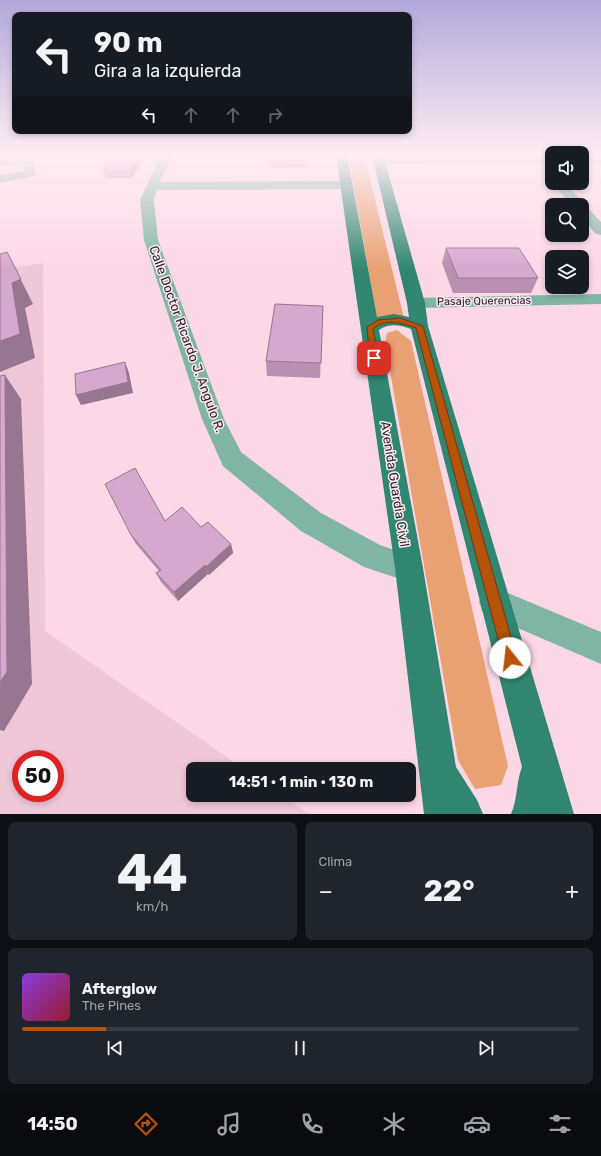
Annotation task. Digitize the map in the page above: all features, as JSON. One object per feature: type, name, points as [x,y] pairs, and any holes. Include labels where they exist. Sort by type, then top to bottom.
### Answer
[{"type":"main road","name":"Avenida Guardia Civil","points":[[347,193],[409,568],[444,814]]},
{"type":"main road","points":[[387,193],[417,314],[494,602],[554,814]]},
{"type":"main road","points":[[370,328],[381,321],[390,320],[409,322],[417,314]]},
{"type":"main road","points":[[531,814],[536,806],[538,784],[534,743]]},
{"type":"main road","points":[[438,769],[463,814]]},
{"type":"street","name":"Calle Doctor Ricardo J. Angulo R.","points":[[150,193],[147,200],[151,240],[213,419],[232,459],[311,522],[374,557],[409,568]]},
{"type":"street","points":[[589,218],[601,231]]},
{"type":"street","name":"Pasaje Querencias","points":[[417,314],[601,298]]},
{"type":"street","points":[[494,602],[601,648]]},
{"type":"shaded area","points":[[355,193],[373,193],[404,318],[394,315],[377,318]]},
{"type":"shaded area","points":[[43,263],[45,631],[234,762],[186,762],[186,802],[292,802],[309,814],[0,814],[0,270]]},
{"type":"shaded area","points":[[397,330],[411,341],[508,766],[501,785],[475,789],[458,760],[385,342],[387,333]]},
{"type":"building","points":[[446,248],[519,248],[538,278],[458,278]]},
{"type":"building","points":[[7,252],[21,279],[12,283],[20,334],[0,341],[0,254]]},
{"type":"building","points":[[275,304],[323,306],[321,363],[266,361]]},
{"type":"building","points":[[125,362],[128,382],[76,395],[75,374]]},
{"type":"building","points":[[5,375],[7,672],[0,682],[0,376]]},
{"type":"building","points":[[135,468],[165,521],[182,507],[201,527],[208,522],[231,544],[206,567],[205,565],[174,592],[156,573],[161,570],[131,535],[105,484]]},
{"type":"route","points":[[374,358],[370,328],[374,324],[381,321],[400,320],[419,326],[510,658]]}]
